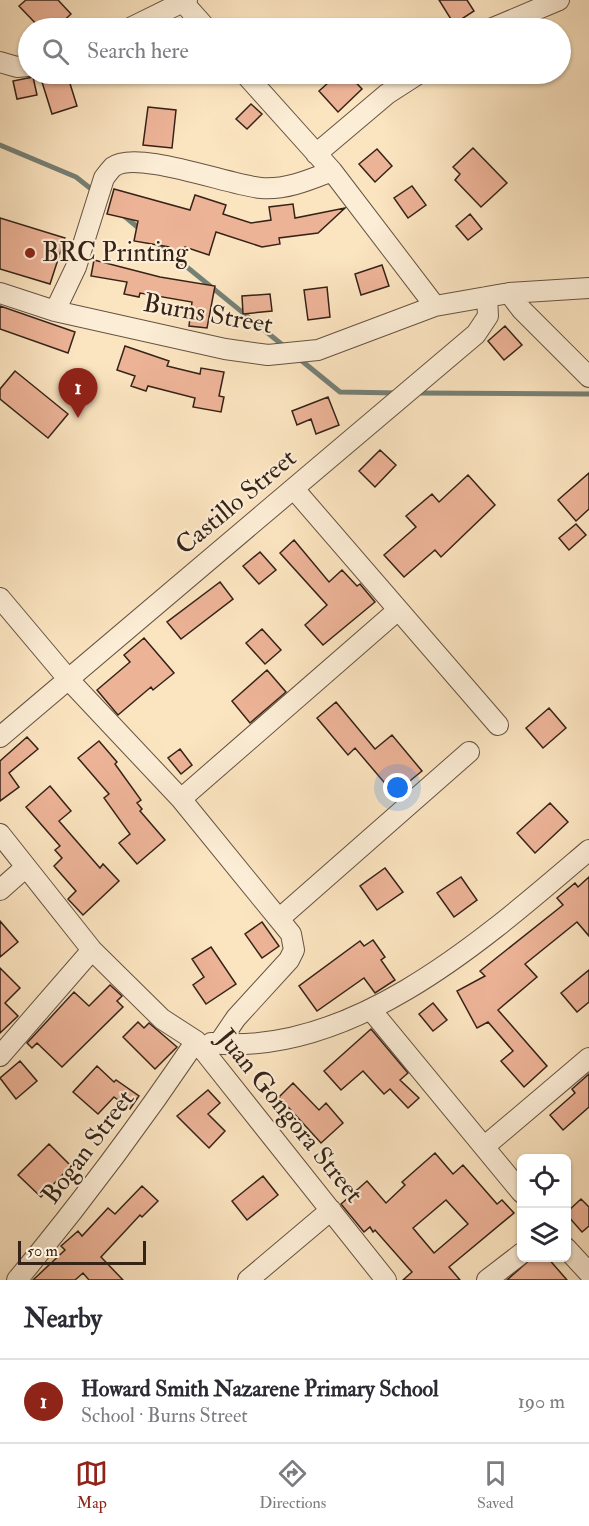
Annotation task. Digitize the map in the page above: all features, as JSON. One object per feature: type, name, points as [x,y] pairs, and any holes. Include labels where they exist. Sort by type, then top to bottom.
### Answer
[{"type":"street","points":[[517,18],[559,0]]},
{"type":"street","points":[[150,18],[183,1],[197,18]]},
{"type":"street","points":[[0,62],[18,67]]},
{"type":"street","points":[[254,84],[332,171],[435,306]]},
{"type":"street","points":[[316,154],[387,94],[402,84]]},
{"type":"street","points":[[55,311],[76,267],[104,178],[114,166],[128,162],[193,171],[260,188],[281,188],[332,171]]},
{"type":"street","name":"Burns Street","points":[[0,293],[55,311],[225,349],[268,355],[294,355],[351,339],[435,306],[509,293],[589,288]]},
{"type":"street","points":[[509,293],[522,310],[589,378]]},
{"type":"street","name":"Castillo Street","points":[[0,737],[476,334],[488,316],[487,297]]},
{"type":"street","points":[[294,489],[498,725]]},
{"type":"street","points":[[0,598],[69,680],[181,799],[280,918],[293,942],[294,950],[289,960],[236,1018],[219,1044]]},
{"type":"street","points":[[181,799],[398,610]]},
{"type":"street","points":[[280,918],[470,752]]},
{"type":"street","name":"Juan Gongora Street","points":[[0,834],[92,950],[162,1019],[196,1041],[386,1280]]},
{"type":"street","points":[[196,1041],[219,1044],[272,1040],[317,1030],[371,1010],[456,956],[589,850]]},
{"type":"street","points":[[0,890],[26,867]]},
{"type":"street","points":[[0,1056],[92,950]]},
{"type":"street","points":[[371,1010],[517,1187]]},
{"type":"street","name":"Bogan Street","points":[[17,1280],[82,1201],[150,1110],[196,1041]]},
{"type":"street","points":[[485,1146],[589,1058]]},
{"type":"street","points":[[248,1280],[331,1210]]},
{"type":"street","points":[[571,1252],[587,1267]]},
{"type":"street","points":[[487,1280],[517,1257]]},
{"type":"building","points":[[26,0],[58,0],[71,14],[67,18],[30,18],[19,6]]},
{"type":"building","points":[[439,0],[467,0],[474,11],[463,18],[450,18]]},
{"type":"building","points":[[18,80],[18,84],[35,84],[37,95],[17,99],[13,81]]},
{"type":"building","points":[[43,84],[70,84],[77,106],[52,114]]},
{"type":"building","points":[[327,84],[357,84],[362,89],[338,112],[319,91]]},
{"type":"building","points":[[251,104],[262,114],[247,129],[236,119]]},
{"type":"building","points":[[148,107],[176,110],[172,148],[143,145]]},
{"type":"building","points":[[473,148],[507,183],[481,207],[455,180],[460,174],[453,167]]},
{"type":"building","points":[[377,149],[392,166],[375,182],[359,164]]},
{"type":"building","points":[[412,186],[426,205],[408,218],[394,198]]},
{"type":"building","points":[[114,189],[190,210],[195,195],[226,205],[223,214],[251,223],[271,220],[269,207],[293,204],[295,218],[345,208],[318,233],[279,238],[280,244],[262,247],[216,232],[209,255],[185,247],[184,254],[169,251],[169,247],[134,241],[138,221],[107,214]]},
{"type":"building","points":[[470,214],[482,229],[468,240],[456,226]]},
{"type":"building","name":"BRC Printing","points":[[0,218],[65,238],[50,284],[0,269]]},
{"type":"building","points":[[94,260],[160,277],[215,286],[207,328],[189,326],[192,302],[140,293],[139,297],[124,294],[127,282],[91,276]]},
{"type":"building","points":[[382,265],[389,286],[361,295],[355,274]]},
{"type":"building","points":[[327,287],[330,317],[308,320],[304,290]]},
{"type":"building","points":[[270,294],[272,311],[243,314],[242,296]]},
{"type":"building","points":[[0,306],[75,332],[68,353],[0,329]]},
{"type":"building","points":[[505,326],[522,345],[504,360],[488,341]]},
{"type":"building","points":[[125,346],[169,361],[167,366],[200,374],[201,368],[224,372],[219,396],[224,397],[221,412],[193,407],[195,398],[148,386],[146,391],[131,386],[135,376],[117,370]]},
{"type":"building","points":[[15,371],[68,414],[48,438],[0,399],[0,389]]},
{"type":"building","points":[[328,397],[339,425],[316,434],[311,419],[297,425],[292,411]]},
{"type":"building","points":[[380,450],[396,465],[375,487],[359,471]]},
{"type":"building","points":[[589,473],[589,509],[576,521],[558,500]]},
{"type":"building","points":[[468,475],[495,505],[441,557],[435,550],[404,577],[384,555],[416,527],[406,516],[432,494],[439,502]]},
{"type":"building","points":[[576,524],[586,535],[569,550],[559,538]]},
{"type":"building","points":[[294,540],[329,582],[342,570],[357,586],[360,584],[375,602],[323,645],[305,625],[327,605],[280,553]]},
{"type":"building","points":[[260,552],[276,570],[259,584],[243,566]]},
{"type":"building","points":[[220,582],[233,599],[181,639],[167,622]]},
{"type":"building","points":[[262,629],[281,650],[265,664],[246,643]]},
{"type":"building","points":[[144,638],[174,673],[153,690],[151,687],[118,715],[97,690],[130,662],[124,655]]},
{"type":"building","points":[[267,670],[286,692],[250,723],[232,701]]},
{"type":"building","points":[[336,702],[375,749],[392,735],[422,771],[394,794],[355,748],[348,755],[317,718]]},
{"type":"building","points":[[549,708],[566,728],[543,748],[526,728]]},
{"type":"building","points":[[27,737],[38,749],[9,773],[19,787],[0,801],[0,761]]},
{"type":"building","points":[[99,741],[117,762],[115,764],[141,800],[137,803],[142,809],[140,811],[165,840],[137,864],[119,843],[130,834],[104,798],[109,794],[78,758]]},
{"type":"building","points":[[180,749],[192,765],[181,774],[168,758]]},
{"type":"building","points":[[50,786],[71,811],[59,821],[100,868],[103,864],[119,881],[83,915],[68,899],[76,891],[54,866],[62,858],[55,850],[60,846],[26,807]]},
{"type":"building","points":[[550,803],[568,822],[535,853],[517,833]]},
{"type":"building","points":[[385,868],[403,892],[377,910],[360,886]]},
{"type":"building","points":[[461,877],[477,900],[454,917],[437,893]]},
{"type":"building","points":[[589,877],[589,936],[577,922],[525,964],[537,977],[498,1010],[547,1066],[524,1087],[501,1061],[513,1051],[488,1022],[477,1028],[457,991],[485,976],[480,971],[563,905],[557,898],[575,883],[578,887]]},
{"type":"building","points":[[0,921],[18,942],[0,957]]},
{"type":"building","points":[[262,922],[279,946],[262,958],[245,934]]},
{"type":"building","points":[[373,940],[385,957],[381,960],[395,980],[375,993],[364,978],[317,1011],[299,986],[360,941],[364,946]]},
{"type":"building","points":[[211,947],[236,984],[206,1004],[193,985],[204,977],[192,959]]},
{"type":"building","points":[[0,968],[20,988],[5,1003],[18,1016],[0,1033]]},
{"type":"building","points":[[589,970],[589,1002],[577,1012],[561,993]]},
{"type":"building","points":[[110,985],[122,996],[117,1001],[123,1007],[62,1067],[37,1043],[32,1048],[27,1043],[74,992],[89,1006]]},
{"type":"building","points":[[433,1003],[447,1020],[433,1031],[419,1014]]},
{"type":"building","points":[[138,1022],[144,1028],[149,1023],[177,1047],[155,1069],[123,1037]]},
{"type":"building","points":[[371,1029],[408,1073],[400,1080],[419,1098],[408,1108],[390,1089],[384,1094],[363,1071],[341,1090],[324,1071]]},
{"type":"building","points":[[20,1061],[37,1081],[16,1099],[0,1078]]},
{"type":"building","points":[[97,1066],[114,1082],[116,1080],[139,1096],[130,1109],[114,1097],[98,1114],[73,1092]]},
{"type":"building","points":[[589,1074],[589,1107],[563,1130],[550,1115],[575,1093],[572,1089]]},
{"type":"building","points":[[293,1083],[319,1110],[326,1103],[343,1123],[321,1143],[279,1097]]},
{"type":"building","points":[[208,1090],[220,1103],[208,1114],[225,1131],[209,1148],[177,1116]]},
{"type":"building","points":[[49,1144],[71,1166],[41,1197],[18,1175]]},
{"type":"building","points":[[435,1153],[453,1174],[463,1165],[497,1204],[502,1200],[514,1213],[449,1267],[460,1280],[403,1280],[412,1272],[375,1230],[373,1232],[370,1227],[364,1232],[341,1204],[367,1181],[386,1203],[405,1185],[402,1182]],"holes":[[[446,1200],[468,1224],[434,1253],[413,1228]]]},
{"type":"building","points":[[263,1176],[278,1195],[247,1220],[232,1201]]},
{"type":"building","points":[[142,1186],[158,1201],[142,1217],[140,1215],[101,1257],[123,1280],[89,1280],[83,1273],[75,1280],[33,1280],[65,1250],[61,1246],[78,1231],[82,1236],[108,1208],[115,1214]]},
{"type":"building","points":[[581,1199],[589,1207],[589,1226],[582,1232],[571,1220],[571,1208]]},
{"type":"building","points":[[527,1262],[551,1262],[567,1280],[507,1280]]},
{"type":"waterway","points":[[0,145],[76,177],[95,192]]},
{"type":"waterway","points":[[123,215],[141,230]]},
{"type":"waterway","points":[[155,241],[285,347]]},
{"type":"waterway","points":[[297,357],[340,392],[398,393]]},
{"type":"waterway","points":[[417,393],[589,394]]},
{"type":"place","name":"BRC Printing","points":[[30,253]]},
{"type":"place","name":"Howard Smith Nazarene Primary School","points":[[78,418]]}]
